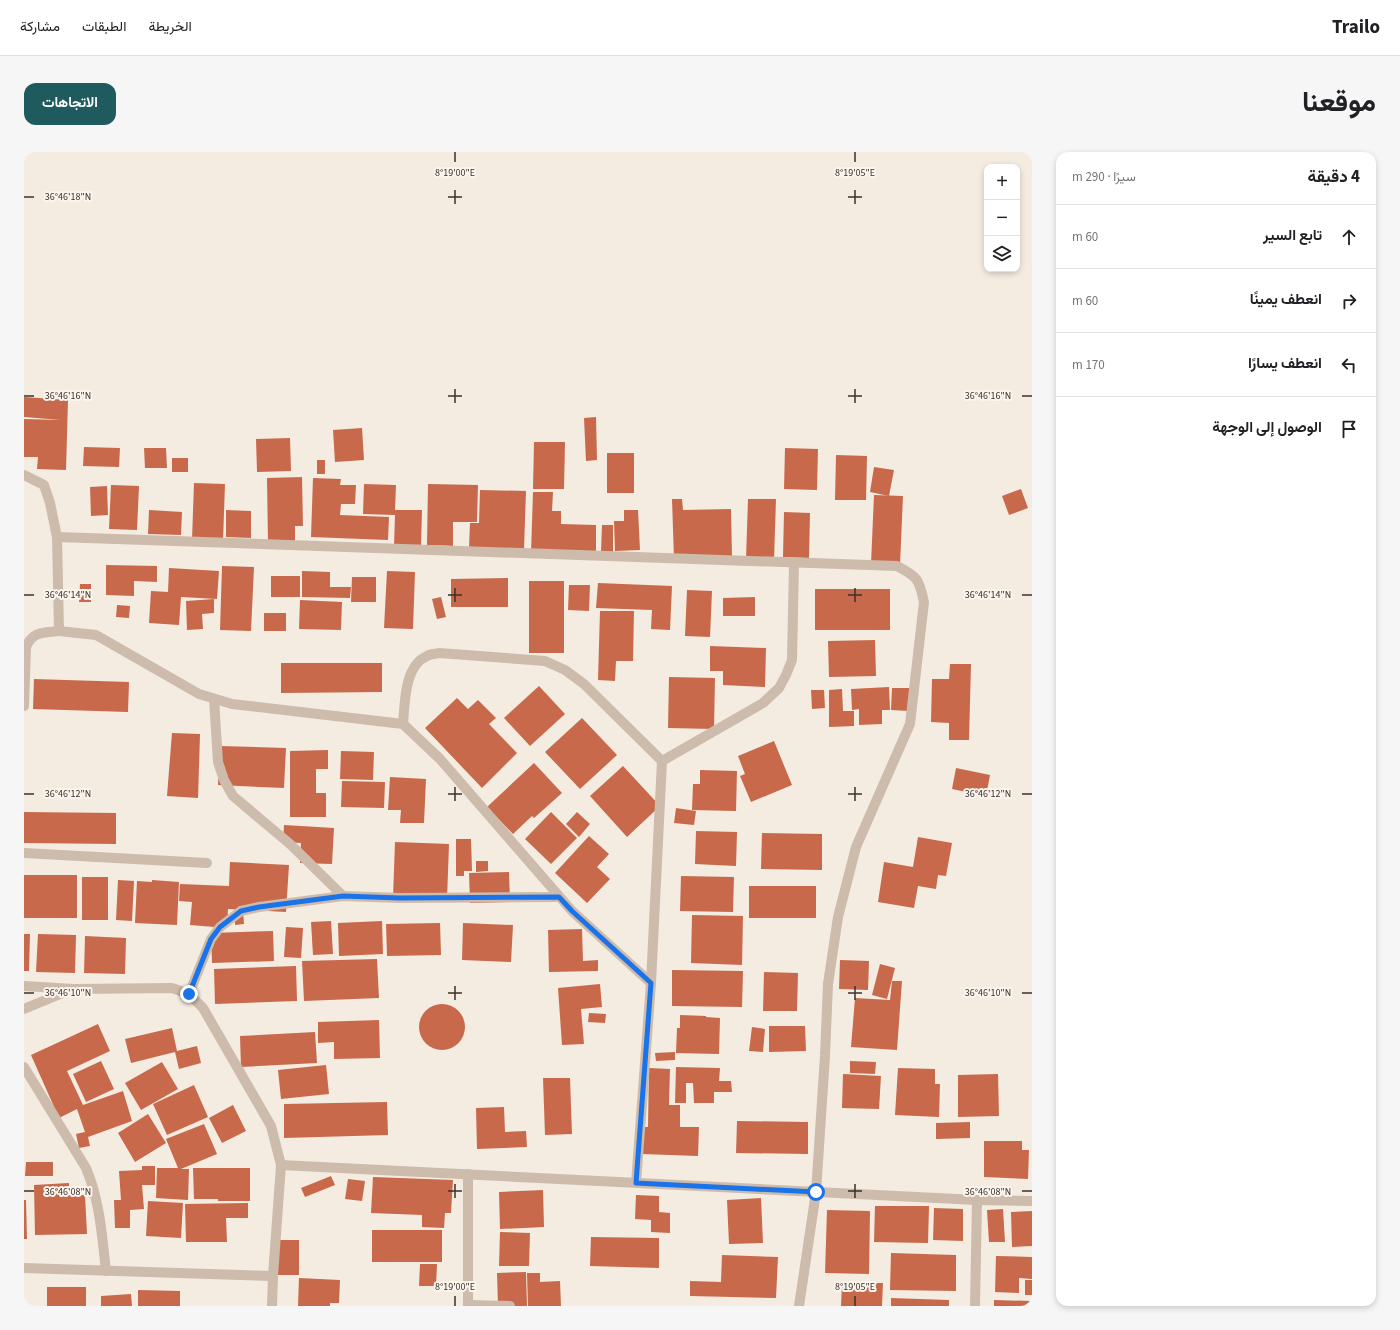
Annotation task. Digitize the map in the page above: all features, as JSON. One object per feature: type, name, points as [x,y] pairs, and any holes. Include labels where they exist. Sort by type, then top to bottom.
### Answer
[{"type":"street","points":[[24,475],[44,485],[50,503],[57,537],[59,631]]},
{"type":"street","points":[[57,537],[897,566],[912,573],[920,585],[924,602],[910,724],[856,847],[838,918],[828,984],[816,1192],[799,1306]]},
{"type":"street","points":[[662,761],[763,703],[779,688],[792,660],[794,563]]},
{"type":"street","points":[[24,706],[26,647],[29,641],[36,634],[59,631],[96,635],[199,694],[232,704],[402,724],[440,759],[572,911],[651,983]]},
{"type":"street","points":[[402,724],[408,679],[417,662],[427,656],[439,653],[545,661],[565,670],[584,684],[662,761],[651,983],[636,1183]]},
{"type":"street","points":[[214,699],[218,762],[224,780],[233,796],[290,844],[343,896]]},
{"type":"street","points":[[24,853],[208,863]]},
{"type":"street","points":[[189,994],[211,939],[220,927],[241,911],[259,907],[343,896],[400,898],[559,897]]},
{"type":"street","points":[[24,986],[74,989],[172,988],[189,994],[203,1008],[271,1126],[281,1165],[272,1306]]},
{"type":"street","points":[[24,1009],[74,989]]},
{"type":"street","points":[[24,1067],[86,1168],[93,1185],[106,1270]]},
{"type":"street","points":[[281,1165],[977,1200],[1032,1201]]},
{"type":"street","points":[[468,1174],[468,1305],[510,1306]]},
{"type":"street","points":[[975,1306],[977,1200]]},
{"type":"street","points":[[24,1268],[273,1276]]},
{"type":"building","points":[[24,397],[68,400],[66,470],[37,469],[38,457],[24,457],[24,419],[61,420],[24,417]]},
{"type":"building","points":[[596,417],[597,460],[586,461],[584,418]]},
{"type":"building","points":[[362,428],[364,460],[335,462],[333,430]]},
{"type":"building","points":[[290,438],[291,471],[257,472],[256,439]]},
{"type":"building","points":[[534,442],[565,442],[564,489],[533,489]]},
{"type":"building","points":[[84,447],[120,448],[119,467],[83,466]]},
{"type":"building","points":[[144,448],[166,448],[167,468],[145,468]]},
{"type":"building","points":[[785,448],[818,449],[817,490],[784,489]]},
{"type":"building","points":[[607,453],[634,453],[634,493],[607,493]]},
{"type":"building","points":[[836,455],[867,456],[866,500],[835,500]]},
{"type":"building","points":[[172,458],[188,458],[188,472],[172,472]]},
{"type":"building","points":[[317,460],[325,460],[325,474],[317,474]]},
{"type":"building","points":[[874,467],[894,470],[889,496],[870,492]]},
{"type":"building","points":[[302,477],[303,526],[295,526],[295,542],[268,543],[267,478]]},
{"type":"building","points":[[313,478],[341,479],[340,485],[356,485],[355,504],[341,504],[340,515],[389,517],[388,540],[311,537]]},
{"type":"building","points":[[194,483],[225,484],[223,541],[192,540]]},
{"type":"building","points":[[364,484],[396,485],[395,510],[422,510],[421,547],[394,546],[395,515],[363,514]]},
{"type":"building","points":[[428,484],[478,485],[477,522],[453,522],[453,546],[427,545]]},
{"type":"building","points":[[111,485],[139,486],[137,530],[109,529]]},
{"type":"building","points":[[107,486],[108,515],[91,516],[90,487]]},
{"type":"building","points":[[1021,489],[1028,508],[1009,515],[1002,496]]},
{"type":"building","points":[[480,490],[526,491],[524,550],[469,548],[470,523],[479,523]]},
{"type":"building","points":[[533,492],[553,492],[552,511],[561,511],[561,524],[596,525],[596,554],[531,553]]},
{"type":"building","points":[[874,495],[903,496],[900,565],[871,564]]},
{"type":"building","points":[[672,499],[682,499],[683,510],[731,509],[732,557],[674,559]]},
{"type":"building","points":[[748,499],[776,499],[774,560],[746,559]]},
{"type":"building","points":[[149,510],[182,512],[181,535],[148,534]]},
{"type":"building","points":[[226,510],[251,511],[251,538],[226,537]]},
{"type":"building","points":[[624,510],[638,510],[640,550],[615,551],[614,521],[624,521]]},
{"type":"building","points":[[784,512],[810,513],[809,558],[783,557]]},
{"type":"building","points":[[602,525],[613,525],[613,552],[601,552]]},
{"type":"building","points":[[106,565],[157,566],[157,582],[134,581],[134,596],[106,595]]},
{"type":"building","points":[[222,566],[254,567],[251,631],[220,630]]},
{"type":"building","points":[[169,568],[219,571],[217,599],[181,597],[179,625],[149,623],[151,591],[168,592]]},
{"type":"building","points":[[302,571],[330,572],[330,587],[351,587],[350,598],[302,597]]},
{"type":"building","points":[[387,571],[415,572],[413,629],[384,628]]},
{"type":"building","points":[[271,576],[300,576],[300,597],[271,597]]},
{"type":"building","points":[[352,577],[376,577],[376,602],[351,602]]},
{"type":"building","points":[[508,578],[508,607],[451,607],[451,579]]},
{"type":"building","points":[[529,581],[564,581],[564,653],[529,653]]},
{"type":"building","points":[[598,583],[672,586],[670,630],[651,629],[652,610],[596,608]]},
{"type":"building","points":[[80,584],[91,584],[91,602],[79,602]]},
{"type":"building","points":[[569,585],[590,585],[589,611],[568,610]]},
{"type":"building","points":[[815,589],[890,589],[890,630],[815,630]]},
{"type":"building","points":[[687,590],[712,591],[710,637],[685,636]]},
{"type":"building","points":[[441,597],[446,617],[437,619],[432,599]]},
{"type":"building","points":[[755,597],[755,616],[723,616],[723,598]]},
{"type":"building","points":[[214,599],[214,613],[202,614],[203,629],[187,630],[186,601]]},
{"type":"building","points":[[300,600],[342,602],[341,630],[299,629]]},
{"type":"building","points":[[117,605],[130,606],[129,618],[116,617]]},
{"type":"building","points":[[600,611],[634,611],[633,661],[616,661],[615,681],[598,680]]},
{"type":"building","points":[[264,613],[286,613],[286,631],[264,631]]},
{"type":"building","points":[[875,640],[876,676],[829,677],[828,641]]},
{"type":"building","points":[[710,646],[766,648],[765,687],[723,685],[723,671],[710,671]]},
{"type":"building","points":[[281,663],[382,663],[382,692],[281,693]]},
{"type":"building","points":[[950,664],[971,664],[969,740],[949,740],[949,723],[931,722],[932,679],[949,679]]},
{"type":"building","points":[[669,677],[715,678],[714,729],[668,728]]},
{"type":"building","points":[[34,679],[129,682],[128,712],[33,709]]},
{"type":"building","points":[[539,686],[565,714],[530,746],[504,718]]},
{"type":"building","points":[[889,687],[890,710],[882,710],[882,724],[859,725],[859,709],[852,710],[851,689]]},
{"type":"building","points":[[892,688],[910,688],[909,711],[891,710]]},
{"type":"building","points":[[842,689],[843,711],[854,711],[854,726],[829,727],[829,690]]},
{"type":"building","points":[[811,690],[824,690],[825,708],[812,709]]},
{"type":"building","points":[[457,698],[468,709],[478,700],[496,718],[489,724],[517,753],[482,788],[425,728]]},
{"type":"building","points":[[582,718],[617,755],[580,789],[545,752]]},
{"type":"building","points":[[172,733],[200,734],[198,798],[167,796]]},
{"type":"building","points":[[774,741],[792,785],[751,802],[740,776],[745,774],[738,756]]},
{"type":"building","points":[[220,746],[286,748],[284,788],[218,785]]},
{"type":"building","points":[[328,750],[328,769],[316,769],[316,793],[326,793],[326,817],[290,817],[290,751]]},
{"type":"building","points":[[341,751],[374,752],[373,780],[340,779]]},
{"type":"building","points":[[534,763],[562,793],[534,818],[532,816],[513,834],[487,807]]},
{"type":"building","points":[[623,766],[660,806],[627,837],[590,796]]},
{"type":"building","points":[[956,768],[990,775],[986,796],[952,789]]},
{"type":"building","points":[[700,770],[737,771],[736,811],[692,810],[693,784],[700,784]]},
{"type":"building","points":[[390,777],[426,779],[424,823],[400,823],[401,810],[388,810]]},
{"type":"building","points":[[342,781],[385,782],[384,808],[341,807]]},
{"type":"building","points":[[676,808],[696,811],[694,825],[674,823]]},
{"type":"building","points":[[24,812],[116,813],[116,844],[24,843]]},
{"type":"building","points":[[551,812],[577,838],[551,864],[525,839]]},
{"type":"building","points":[[577,812],[590,824],[579,837],[566,824]]},
{"type":"building","points":[[284,825],[334,828],[332,864],[300,863],[301,843],[283,842]]},
{"type":"building","points":[[696,831],[737,832],[736,866],[695,864]]},
{"type":"building","points":[[762,833],[822,834],[822,870],[761,869]]},
{"type":"building","points":[[589,836],[609,854],[597,867],[610,879],[587,903],[555,873]]},
{"type":"building","points":[[918,837],[952,843],[946,876],[938,875],[936,889],[918,886],[914,908],[878,902],[884,862],[913,867]]},
{"type":"building","points":[[456,839],[471,839],[472,871],[464,871],[464,876],[456,876]]},
{"type":"building","points":[[395,842],[449,844],[447,900],[393,898]]},
{"type":"building","points":[[476,861],[488,861],[488,871],[476,872]]},
{"type":"building","points":[[230,862],[289,865],[286,912],[228,909],[227,928],[190,925],[192,902],[179,901],[180,884],[229,886]]},
{"type":"building","points":[[509,872],[510,902],[470,903],[469,873]]},
{"type":"building","points":[[24,875],[77,875],[77,918],[24,918]]},
{"type":"building","points":[[681,876],[734,877],[733,912],[680,911]]},
{"type":"building","points":[[82,877],[108,877],[108,920],[82,920]]},
{"type":"building","points":[[118,880],[134,881],[132,921],[116,920]]},
{"type":"building","points":[[152,880],[179,882],[177,925],[135,923],[137,881],[152,882]]},
{"type":"building","points":[[749,886],[816,886],[816,918],[749,918]]},
{"type":"building","points":[[235,911],[243,911],[244,924],[235,925]]},
{"type":"building","points":[[692,915],[743,916],[742,965],[691,963]]},
{"type":"building","points":[[331,921],[333,954],[313,955],[311,922]]},
{"type":"building","points":[[382,921],[383,954],[339,956],[338,923]]},
{"type":"building","points":[[440,923],[441,955],[387,956],[386,924]]},
{"type":"building","points":[[463,923],[513,925],[511,962],[462,960]]},
{"type":"building","points":[[286,927],[303,928],[301,958],[284,957]]},
{"type":"building","points":[[582,929],[583,961],[598,960],[598,971],[549,972],[548,930]]},
{"type":"building","points":[[273,931],[274,961],[212,963],[211,933]]},
{"type":"building","points":[[24,934],[30,934],[29,971],[24,971]]},
{"type":"building","points":[[38,934],[76,935],[75,973],[36,972]]},
{"type":"building","points":[[85,936],[126,938],[125,974],[84,973]]},
{"type":"building","points":[[377,959],[379,998],[304,1001],[302,961]]},
{"type":"building","points":[[840,960],[869,961],[868,990],[839,989]]},
{"type":"building","points":[[880,964],[895,968],[887,999],[872,995]]},
{"type":"building","points":[[296,966],[297,1001],[215,1004],[214,969]]},
{"type":"building","points":[[672,970],[743,971],[742,1007],[672,1006]]},
{"type":"building","points":[[764,972],[798,973],[797,1011],[763,1011]]},
{"type":"building","points":[[892,981],[902,981],[897,1050],[851,1047],[855,998],[890,1000]]},
{"type":"building","points":[[600,984],[602,1007],[581,1009],[584,1044],[562,1045],[558,988]]},
{"type":"building","points":[[442,1004],[455,1008],[461,1014],[465,1027],[461,1040],[455,1046],[442,1050],[429,1046],[423,1040],[419,1027],[423,1014],[429,1008]]},
{"type":"building","points":[[589,1013],[606,1014],[605,1023],[588,1022]]},
{"type":"building","points":[[680,1015],[720,1018],[719,1054],[676,1053],[677,1028],[680,1028]]},
{"type":"building","points":[[379,1020],[380,1058],[334,1059],[334,1042],[318,1043],[318,1022]]},
{"type":"building","points":[[98,1024],[110,1051],[67,1071],[83,1105],[123,1091],[132,1121],[88,1137],[90,1146],[79,1148],[76,1134],[85,1132],[77,1109],[59,1118],[31,1055]]},
{"type":"building","points":[[769,1026],[805,1026],[806,1051],[769,1052]]},
{"type":"building","points":[[752,1027],[765,1029],[763,1052],[749,1051]]},
{"type":"building","points":[[172,1028],[177,1051],[197,1046],[201,1063],[179,1069],[175,1052],[131,1063],[125,1039]]},
{"type":"building","points":[[315,1032],[317,1063],[241,1067],[240,1036]]},
{"type":"building","points":[[675,1052],[675,1060],[656,1061],[655,1053]]},
{"type":"building","points":[[101,1061],[114,1089],[86,1102],[73,1074]]},
{"type":"building","points":[[850,1061],[876,1062],[875,1074],[850,1073]]},
{"type":"building","points":[[162,1062],[178,1089],[141,1110],[125,1083]]},
{"type":"building","points":[[326,1065],[329,1094],[281,1099],[278,1070]]},
{"type":"building","points":[[676,1067],[720,1068],[719,1081],[731,1081],[732,1092],[714,1092],[714,1103],[694,1103],[693,1083],[686,1083],[686,1103],[675,1103]]},
{"type":"building","points":[[649,1068],[670,1069],[669,1105],[680,1105],[680,1127],[699,1127],[698,1156],[642,1154],[642,1127],[648,1127]]},
{"type":"building","points":[[898,1068],[935,1069],[935,1084],[940,1084],[939,1117],[895,1115]]},
{"type":"building","points":[[843,1074],[881,1076],[879,1109],[842,1108]]},
{"type":"building","points":[[998,1074],[999,1116],[958,1117],[958,1075]]},
{"type":"building","points":[[543,1078],[570,1078],[572,1134],[545,1135]]},
{"type":"building","points":[[194,1085],[208,1117],[167,1135],[153,1104]]},
{"type":"building","points":[[387,1102],[388,1135],[284,1138],[284,1104]]},
{"type":"building","points":[[233,1105],[246,1131],[222,1143],[209,1118]]},
{"type":"building","points":[[504,1107],[505,1132],[526,1131],[527,1147],[477,1149],[476,1108]]},
{"type":"building","points":[[148,1114],[166,1143],[135,1162],[118,1133]]},
{"type":"building","points":[[737,1121],[808,1122],[808,1154],[736,1153]]},
{"type":"building","points":[[970,1122],[970,1138],[936,1139],[936,1123]]},
{"type":"building","points":[[204,1124],[217,1154],[181,1169],[189,1169],[188,1200],[156,1198],[157,1168],[178,1168],[166,1139]]},
{"type":"building","points":[[984,1141],[1022,1141],[1022,1150],[1029,1150],[1028,1179],[984,1177]]},
{"type":"building","points":[[26,1162],[53,1162],[53,1176],[25,1176]]},
{"type":"building","points":[[142,1166],[155,1166],[155,1185],[142,1185],[144,1209],[130,1210],[130,1228],[115,1228],[114,1200],[121,1200],[119,1171],[142,1170]]},
{"type":"building","points":[[193,1168],[250,1168],[250,1201],[194,1199]]},
{"type":"building","points":[[331,1176],[335,1185],[305,1197],[301,1188]]},
{"type":"building","points":[[373,1177],[453,1180],[451,1213],[445,1213],[444,1228],[422,1227],[422,1215],[371,1213]]},
{"type":"building","points":[[348,1179],[365,1181],[362,1201],[345,1199]]},
{"type":"building","points":[[69,1183],[69,1195],[85,1195],[87,1234],[35,1235],[34,1185]]},
{"type":"building","points":[[543,1190],[544,1227],[500,1229],[499,1192]]},
{"type":"building","points":[[636,1195],[659,1196],[659,1212],[670,1213],[670,1233],[651,1232],[651,1220],[635,1219]]},
{"type":"building","points":[[761,1198],[763,1243],[729,1244],[727,1200]]},
{"type":"building","points":[[24,1200],[26,1200],[27,1239],[24,1239]]},
{"type":"building","points":[[148,1201],[183,1203],[181,1238],[146,1236]]},
{"type":"building","points":[[248,1203],[248,1218],[226,1218],[227,1242],[186,1242],[185,1204]]},
{"type":"building","points":[[875,1206],[929,1206],[928,1243],[874,1242]]},
{"type":"building","points":[[934,1208],[963,1209],[963,1241],[933,1240]]},
{"type":"building","points":[[1003,1209],[1005,1242],[989,1242],[987,1210]]},
{"type":"building","points":[[827,1210],[870,1211],[869,1274],[825,1273]]},
{"type":"building","points":[[1032,1211],[1032,1246],[1012,1247],[1011,1212]]},
{"type":"building","points":[[372,1230],[442,1230],[442,1262],[372,1262]]},
{"type":"building","points":[[500,1232],[530,1233],[529,1266],[499,1266]]},
{"type":"building","points":[[591,1237],[659,1238],[659,1268],[590,1266]]},
{"type":"building","points":[[273,1240],[299,1240],[299,1275],[273,1275]]},
{"type":"building","points":[[891,1253],[956,1255],[956,1291],[890,1290]]},
{"type":"building","points":[[722,1255],[778,1257],[776,1298],[690,1296],[690,1281],[721,1282]]},
{"type":"building","points":[[996,1256],[1032,1257],[1032,1279],[1019,1278],[1019,1293],[995,1292]]},
{"type":"building","points":[[420,1264],[437,1264],[436,1286],[419,1286]]},
{"type":"building","points":[[526,1272],[527,1306],[498,1306],[497,1273]]},
{"type":"building","points":[[527,1273],[540,1273],[540,1282],[560,1281],[561,1306],[528,1306]]},
{"type":"building","points":[[299,1278],[340,1280],[339,1303],[330,1303],[330,1306],[298,1306]]},
{"type":"building","points":[[1025,1280],[1032,1280],[1032,1295],[1025,1295]]},
{"type":"building","points":[[842,1283],[883,1283],[882,1306],[841,1306]]},
{"type":"building","points":[[47,1287],[86,1287],[86,1306],[47,1306]]},
{"type":"building","points":[[138,1290],[180,1291],[180,1306],[138,1306]]},
{"type":"building","points":[[131,1294],[132,1306],[101,1306],[101,1296]]},
{"type":"building","points":[[891,1298],[949,1300],[949,1306],[891,1306]]},
{"type":"building","points":[[994,1300],[1030,1301],[1030,1306],[994,1306]]},
{"type":"route","points":[[189,994],[211,939],[220,927],[241,911],[259,907],[343,896],[400,898],[559,897],[572,911],[651,983],[636,1183],[816,1192]]}]
